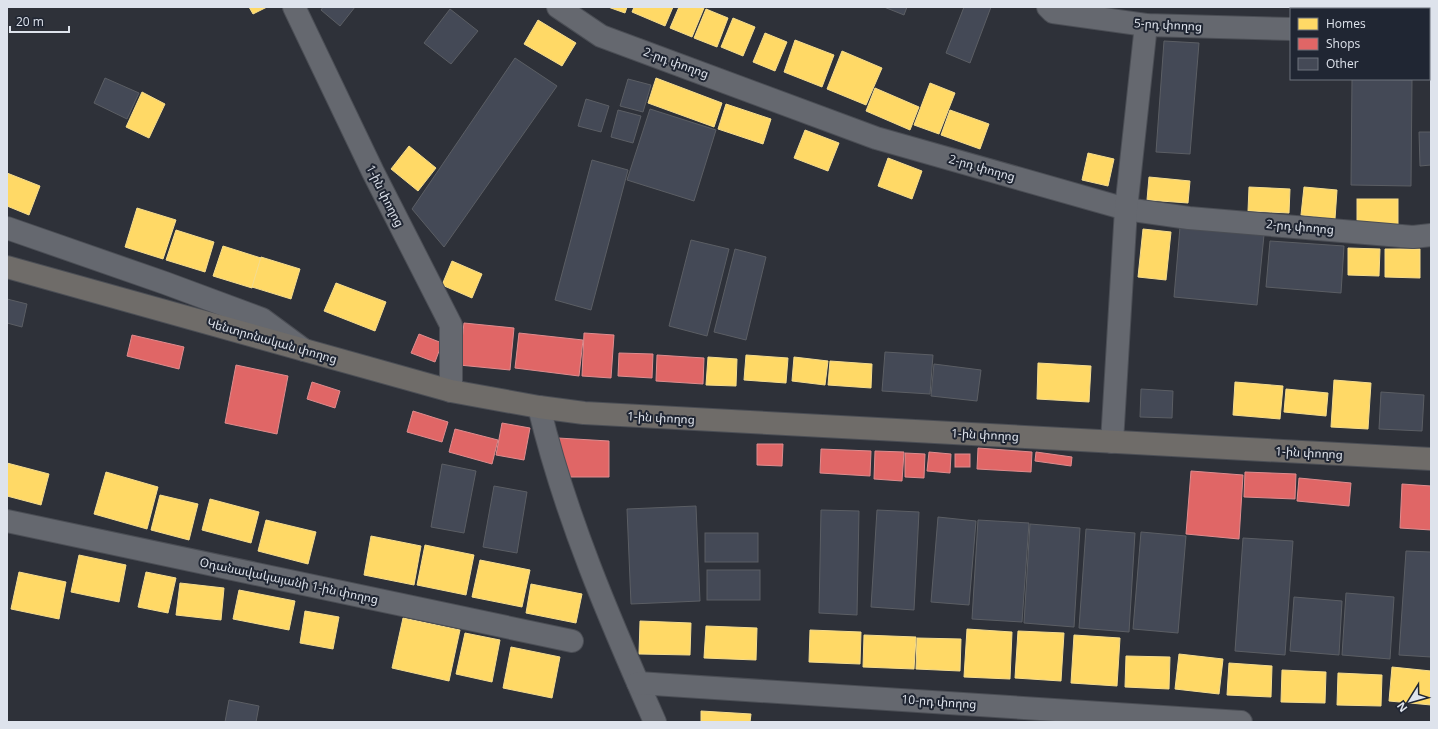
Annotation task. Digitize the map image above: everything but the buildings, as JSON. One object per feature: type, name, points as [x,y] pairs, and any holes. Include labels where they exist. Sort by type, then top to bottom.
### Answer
[{"type":"main road","name":"Կենտրոնական փողոց","points":[[7,267],[451,391],[539,407]]},
{"type":"main road","name":"1-ին փողոց","points":[[539,407],[584,413],[1431,459]]},
{"type":"street","name":"1-ին փողոց","points":[[294,7],[373,172],[451,325],[451,391]]},
{"type":"street","name":"2-րդ փողոց","points":[[558,7],[601,36],[876,138],[1126,208],[1197,219],[1413,237],[1431,235]]},
{"type":"street","name":"5-րդ փողոց","points":[[1048,7],[1054,12],[1146,25],[1290,29]]},
{"type":"street","points":[[1112,442],[1126,208],[1146,25]]},
{"type":"street","points":[[7,228],[165,283],[262,319],[305,350]]},
{"type":"street","points":[[539,407],[550,452],[567,504],[617,637],[655,722]]},
{"type":"street","name":"Օդանավակայանի 1-ին փողոց","points":[[7,521],[572,641]]},
{"type":"street","name":"10-րդ փողոց","points":[[638,683],[1241,722]]}]
